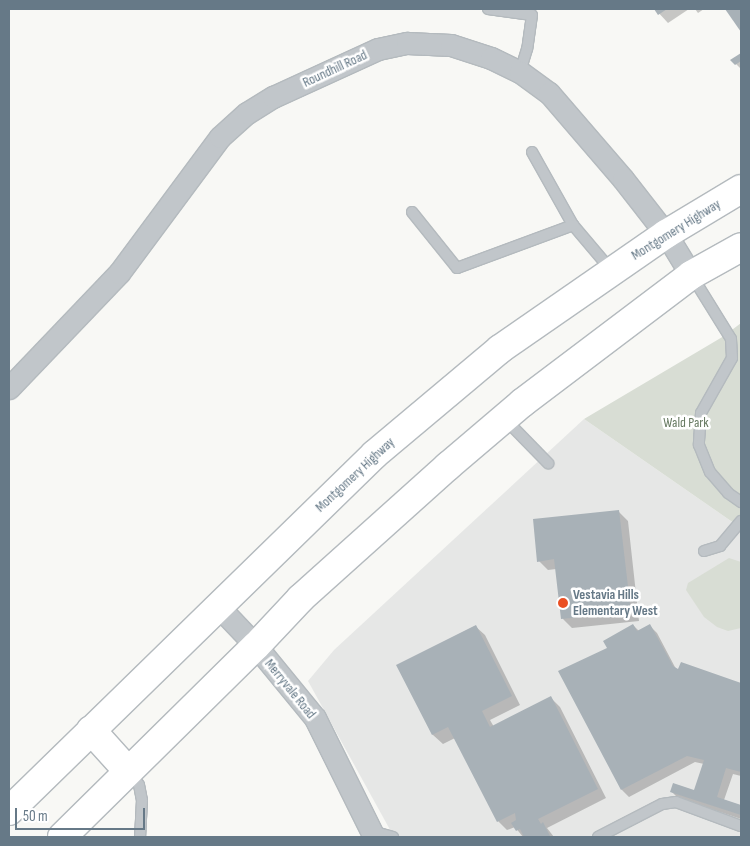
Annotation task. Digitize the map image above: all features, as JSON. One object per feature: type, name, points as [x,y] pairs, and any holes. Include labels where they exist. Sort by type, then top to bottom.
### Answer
[{"type":"main road","name":"Montgomery Highway","points":[[9,811],[375,454],[500,349],[611,270],[741,189]]},
{"type":"main road","points":[[62,837],[256,646],[301,598],[448,466],[504,419],[692,275],[741,247]]},
{"type":"main road","points":[[91,730],[128,771]]},
{"type":"street","name":"Roundhill Road","points":[[9,388],[119,273],[220,137],[247,113],[273,97],[378,49],[408,43],[451,45],[491,58],[520,72],[555,99],[617,171],[666,234],[692,275]]},
{"type":"street","name":"Merryvale Road","points":[[218,606],[256,646],[315,718],[372,834]]},
{"type":"lane","points":[[489,9],[532,15],[527,49],[520,72]]},
{"type":"lane","points":[[532,152],[573,225],[611,270]]},
{"type":"lane","points":[[412,212],[457,268],[573,225]]},
{"type":"lane","points":[[692,275],[731,338],[732,358],[701,413],[699,445],[710,472],[728,493],[741,502]]},
{"type":"lane","points":[[504,419],[548,463]]},
{"type":"lane","points":[[704,551],[720,546],[741,521]]},
{"type":"lane","points":[[128,771],[139,785],[142,800],[140,837]]},
{"type":"lane","points":[[598,837],[662,804],[676,802],[741,826]]},
{"type":"lane","points":[[372,834],[393,837]]},
{"type":"shaded area","name":"Vestavia Hills Elementary West","points":[[584,419],[741,528],[741,837],[394,837],[308,681],[334,650]]},
{"type":"green space","name":"Wald Park","points":[[741,323],[741,528],[584,419],[724,336]]},
{"type":"green space","points":[[729,558],[741,562],[741,628],[728,631],[717,627],[704,617],[686,590],[688,583]]},
{"type":"building","points":[[654,9],[667,9],[658,15]]},
{"type":"building","points":[[725,9],[741,9],[741,32]]},
{"type":"building","points":[[741,53],[741,61],[735,65],[730,60]]},
{"type":"building","points":[[619,510],[631,612],[561,619],[554,559],[537,562],[533,519]]},
{"type":"building","points":[[633,624],[637,631],[650,624],[673,666],[678,669],[681,662],[741,683],[741,772],[726,768],[717,797],[741,805],[741,815],[670,792],[673,783],[694,790],[704,760],[687,756],[621,790],[558,671],[607,648],[603,641]]},
{"type":"building","points":[[476,625],[512,696],[482,711],[490,727],[551,696],[598,789],[538,819],[541,824],[543,822],[549,837],[524,837],[520,829],[516,831],[511,823],[516,820],[515,813],[497,822],[448,727],[432,735],[396,665]]},
{"type":"place","name":"Vestavia Hills Elementary West","points":[[563,603]]}]
